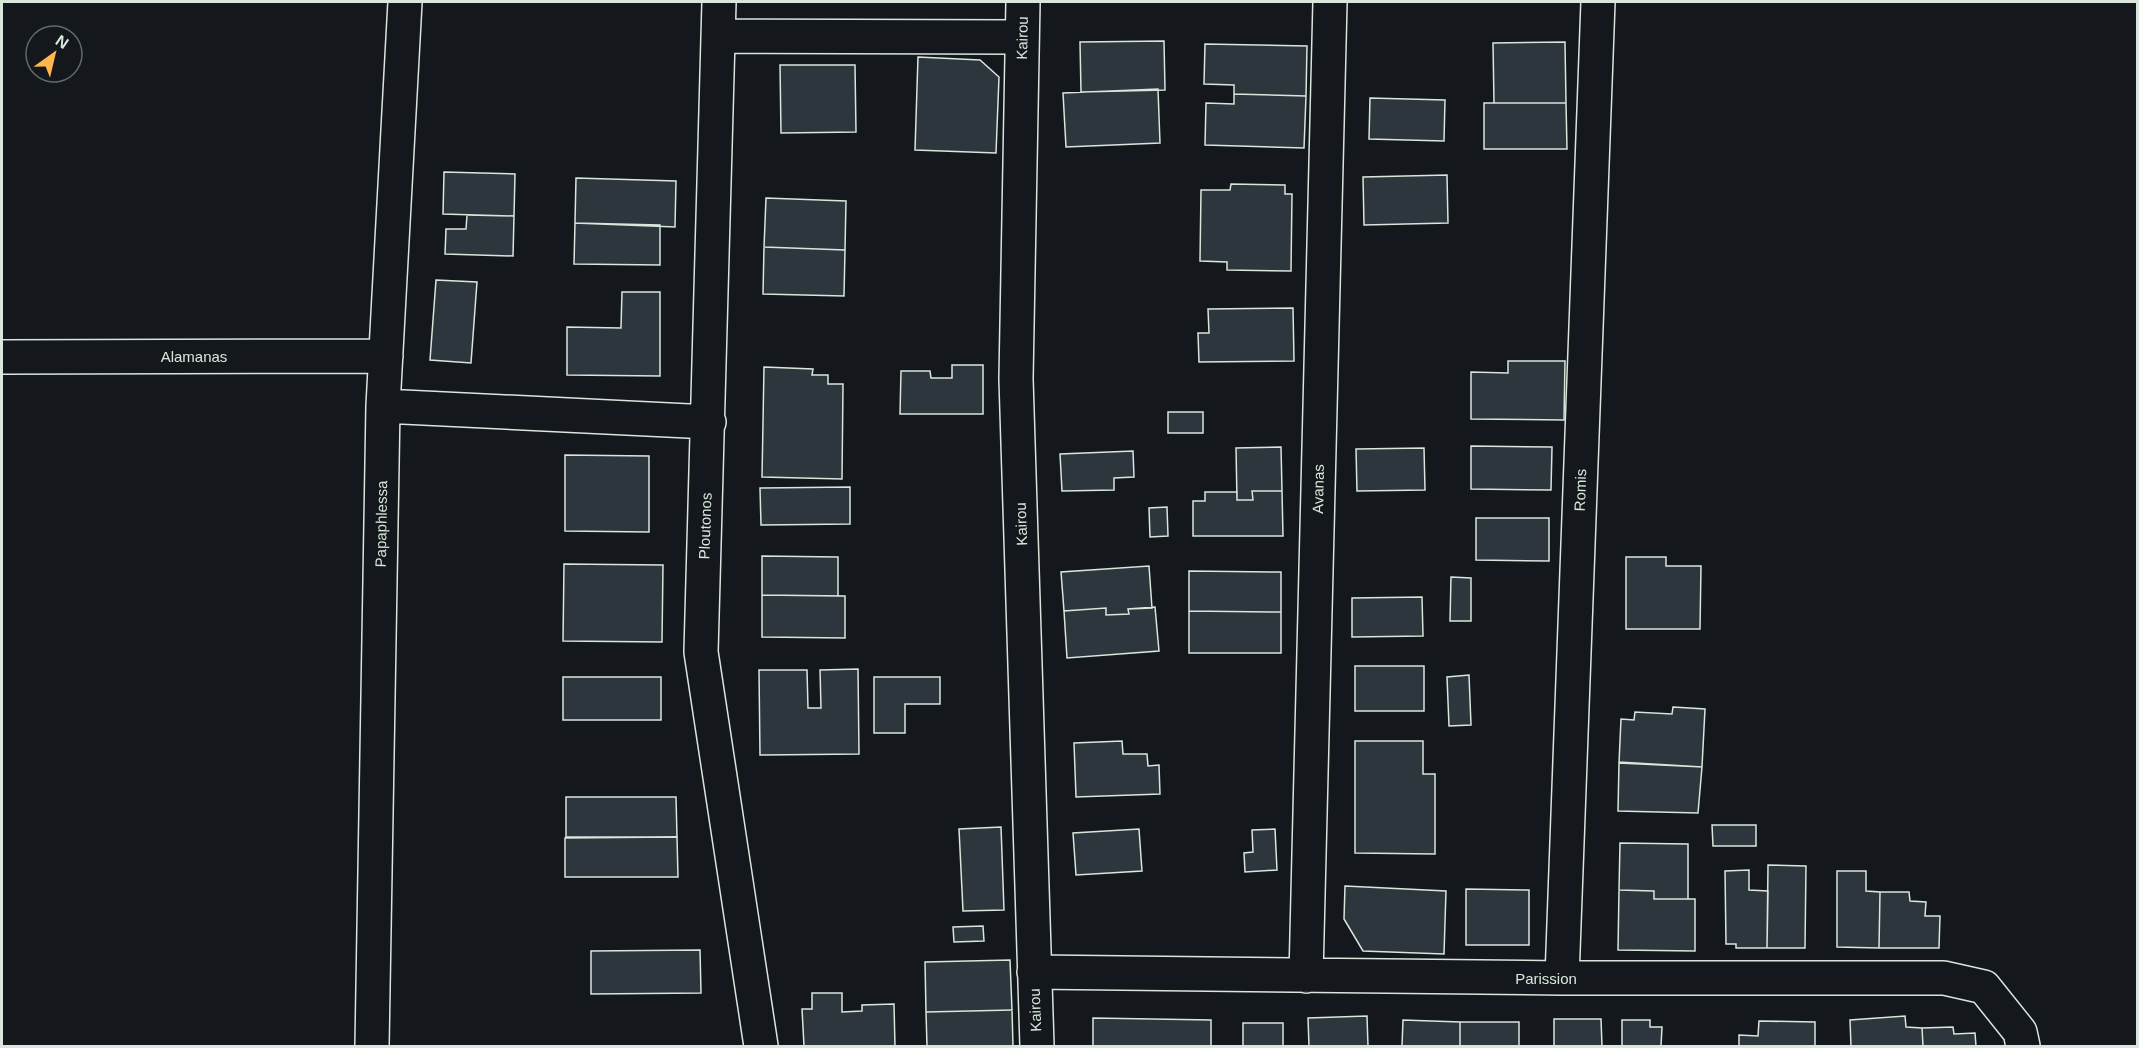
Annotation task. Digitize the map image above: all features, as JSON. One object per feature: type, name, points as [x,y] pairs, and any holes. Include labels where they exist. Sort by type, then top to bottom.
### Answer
[{"type":"street","name":"Papaphlessa","points":[[372,1047],[383,406],[405,2]]},
{"type":"street","name":"Ploutonos","points":[[718,2],[709,422],[701,652],[761,1047]]},
{"type":"street","name":"Kairou","points":[[1023,2],[1016,379],[1037,1047]]},
{"type":"street","name":"Avanas","points":[[1306,976],[1330,2]]},
{"type":"street","name":"Romis","points":[[1562,978],[1598,2]]},
{"type":"street","points":[[718,36],[1022,37]]},
{"type":"street","name":"Alamanas","points":[[2,357],[386,356]]},
{"type":"street","points":[[383,406],[709,422]]},
{"type":"street","name":"Parission","points":[[1034,972],[1562,978],[1944,978],[1984,987],[2020,1032],[2023,1047]]},
{"type":"building","points":[[1164,41],[1165,90],[1081,92],[1080,42]]},
{"type":"building","points":[[1565,42],[1566,103],[1494,103],[1493,43]]},
{"type":"building","points":[[1205,44],[1307,46],[1306,96],[1234,94],[1234,85],[1204,84]]},
{"type":"building","points":[[918,57],[980,60],[999,77],[996,153],[915,150]]},
{"type":"building","points":[[780,65],[855,65],[856,132],[781,133]]},
{"type":"building","points":[[1158,89],[1160,143],[1066,147],[1063,93]]},
{"type":"building","points":[[1234,94],[1306,96],[1304,148],[1205,145],[1206,103],[1234,104]]},
{"type":"building","points":[[1370,98],[1445,100],[1444,141],[1369,139]]},
{"type":"building","points":[[1484,103],[1566,103],[1567,149],[1484,149]]},
{"type":"building","points":[[444,172],[515,174],[514,216],[443,214]]},
{"type":"building","points":[[1447,175],[1448,223],[1364,225],[1363,177]]},
{"type":"building","points":[[576,178],[676,181],[675,227],[575,223]]},
{"type":"building","points":[[1231,184],[1285,185],[1285,194],[1292,194],[1291,271],[1227,270],[1227,262],[1200,261],[1201,190],[1230,190]]},
{"type":"building","points":[[766,198],[846,201],[845,250],[764,247]]},
{"type":"building","points":[[467,215],[514,216],[513,256],[445,254],[446,229],[466,229]]},
{"type":"building","points":[[575,223],[660,225],[660,265],[574,264]]},
{"type":"building","points":[[764,247],[845,250],[844,296],[763,294]]},
{"type":"building","points":[[436,280],[477,282],[471,363],[430,360]]},
{"type":"building","points":[[622,292],[660,292],[660,376],[567,375],[567,327],[621,328]]},
{"type":"building","points":[[1293,308],[1294,361],[1199,362],[1198,333],[1209,333],[1208,309]]},
{"type":"building","points":[[1508,361],[1565,361],[1564,420],[1471,419],[1471,372],[1508,373]]},
{"type":"building","points":[[952,365],[983,365],[983,414],[900,414],[901,371],[930,371],[931,378],[952,378]]},
{"type":"building","points":[[764,367],[813,369],[812,375],[828,375],[828,384],[843,384],[842,479],[762,477]]},
{"type":"building","points":[[1168,412],[1203,412],[1203,433],[1168,433]]},
{"type":"building","points":[[1471,446],[1552,447],[1551,490],[1471,489]]},
{"type":"building","points":[[1281,447],[1282,491],[1252,491],[1253,500],[1237,500],[1236,448]]},
{"type":"building","points":[[1424,448],[1425,490],[1357,491],[1356,449]]},
{"type":"building","points":[[1133,451],[1134,477],[1114,478],[1114,490],[1062,491],[1060,454]]},
{"type":"building","points":[[565,455],[649,456],[649,532],[565,531]]},
{"type":"building","points":[[850,487],[850,524],[761,525],[760,488]]},
{"type":"building","points":[[1252,491],[1282,491],[1283,536],[1193,536],[1193,501],[1205,501],[1205,492],[1237,492],[1237,500],[1253,500]]},
{"type":"building","points":[[1167,507],[1168,536],[1150,537],[1149,508]]},
{"type":"building","points":[[1476,518],[1549,518],[1549,561],[1476,560]]},
{"type":"building","points":[[762,556],[838,557],[838,596],[762,595]]},
{"type":"building","points":[[1626,557],[1666,557],[1666,566],[1701,566],[1700,629],[1626,629]]},
{"type":"building","points":[[564,564],[663,565],[662,642],[563,641]]},
{"type":"building","points":[[1149,566],[1152,608],[1128,609],[1129,614],[1106,615],[1106,608],[1064,611],[1061,572]]},
{"type":"building","points":[[1189,571],[1281,572],[1281,612],[1189,611]]},
{"type":"building","points":[[1451,577],[1471,578],[1471,621],[1450,621]]},
{"type":"building","points":[[762,595],[845,596],[845,638],[762,637]]},
{"type":"building","points":[[1422,597],[1423,636],[1352,637],[1352,598]]},
{"type":"building","points":[[1155,607],[1159,651],[1067,658],[1064,611],[1106,608],[1106,615],[1129,614],[1128,609]]},
{"type":"building","points":[[1189,611],[1281,612],[1281,653],[1189,653]]},
{"type":"building","points":[[1355,666],[1424,666],[1424,711],[1355,711]]},
{"type":"building","points":[[858,669],[859,754],[760,755],[759,670],[807,670],[808,708],[821,708],[820,670]]},
{"type":"building","points":[[1469,675],[1471,725],[1449,726],[1447,677]]},
{"type":"building","points":[[563,677],[661,677],[661,720],[563,720]]},
{"type":"building","points":[[874,677],[940,677],[940,704],[905,704],[905,733],[874,733]]},
{"type":"building","points":[[1673,707],[1705,709],[1702,767],[1619,763],[1621,719],[1634,720],[1635,712],[1672,714]]},
{"type":"building","points":[[1122,741],[1123,754],[1147,754],[1148,766],[1159,765],[1160,794],[1076,797],[1074,743]]},
{"type":"building","points":[[1355,741],[1423,741],[1423,774],[1435,774],[1435,854],[1355,853]]},
{"type":"building","points":[[1619,762],[1702,767],[1698,813],[1618,811]]},
{"type":"building","points":[[566,797],[676,797],[677,837],[566,837]]},
{"type":"building","points":[[1712,825],[1756,825],[1756,846],[1713,846]]},
{"type":"building","points":[[1001,827],[1004,910],[963,911],[959,829]]},
{"type":"building","points":[[1139,829],[1142,871],[1076,875],[1073,833]]},
{"type":"building","points":[[1275,829],[1277,870],[1245,872],[1244,853],[1253,852],[1252,830]]},
{"type":"building","points":[[677,837],[678,877],[565,877],[565,838]]},
{"type":"building","points":[[1620,843],[1688,844],[1688,899],[1654,899],[1654,891],[1619,890]]},
{"type":"building","points":[[1768,865],[1806,866],[1805,948],[1767,948]]},
{"type":"building","points":[[1749,870],[1749,890],[1768,891],[1767,948],[1736,948],[1736,944],[1726,944],[1725,871]]},
{"type":"building","points":[[1837,871],[1866,871],[1866,891],[1880,892],[1879,948],[1837,947]]},
{"type":"building","points":[[1345,886],[1446,891],[1444,954],[1363,951],[1344,919]]},
{"type":"building","points":[[1466,889],[1529,890],[1529,945],[1466,945]]},
{"type":"building","points":[[1619,890],[1654,891],[1654,899],[1695,899],[1695,951],[1618,950]]},
{"type":"building","points":[[1880,892],[1909,892],[1910,901],[1926,902],[1925,916],[1940,916],[1939,948],[1879,948]]},
{"type":"building","points":[[983,926],[984,941],[954,942],[953,927]]},
{"type":"building","points":[[700,950],[701,993],[591,994],[591,951]]},
{"type":"building","points":[[1010,960],[1012,1010],[926,1012],[925,962]]},
{"type":"building","points":[[812,993],[842,993],[842,1012],[862,1011],[862,1005],[894,1004],[895,1046],[804,1046],[802,1009],[812,1009]]},
{"type":"building","points":[[1012,1010],[1013,1046],[927,1046],[926,1012]]},
{"type":"building","points":[[1367,1016],[1368,1046],[1309,1046],[1308,1018]]},
{"type":"building","points":[[1905,1016],[1906,1027],[1922,1028],[1923,1046],[1851,1046],[1850,1020]]},
{"type":"building","points":[[1093,1018],[1211,1020],[1211,1046],[1093,1046]]},
{"type":"building","points":[[1554,1019],[1601,1019],[1602,1046],[1554,1046]]},
{"type":"building","points":[[1403,1020],[1460,1022],[1460,1046],[1402,1046]]},
{"type":"building","points":[[1622,1020],[1650,1020],[1650,1027],[1662,1027],[1661,1046],[1622,1046]]},
{"type":"building","points":[[1759,1021],[1815,1022],[1815,1046],[1739,1046],[1739,1035],[1758,1036]]},
{"type":"building","points":[[1460,1022],[1519,1022],[1519,1046],[1460,1046]]},
{"type":"building","points":[[1243,1023],[1283,1023],[1283,1046],[1243,1046]]},
{"type":"building","points":[[1953,1027],[1954,1034],[1975,1033],[1976,1046],[1923,1046],[1922,1028]]}]
